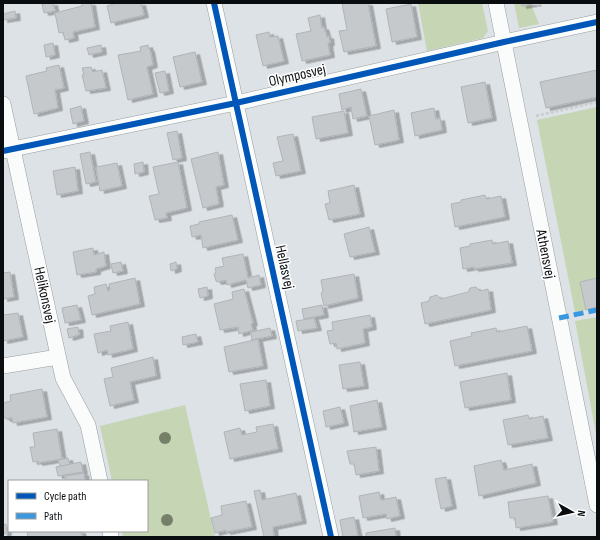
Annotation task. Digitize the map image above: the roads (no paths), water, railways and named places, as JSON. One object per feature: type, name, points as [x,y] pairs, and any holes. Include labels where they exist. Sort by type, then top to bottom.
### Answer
[{"type":"street","name":"Hellasvej","points":[[214,3],[331,537]]},
{"type":"street","name":"Athensvej","points":[[496,3],[597,505]]},
{"type":"street","name":"Olymposvej","points":[[8,150],[236,103],[597,22]]},
{"type":"street","name":"Helikonsvej","points":[[3,104],[8,150],[63,378],[88,425],[100,480]]},
{"type":"street","points":[[3,366],[58,357]]}]
